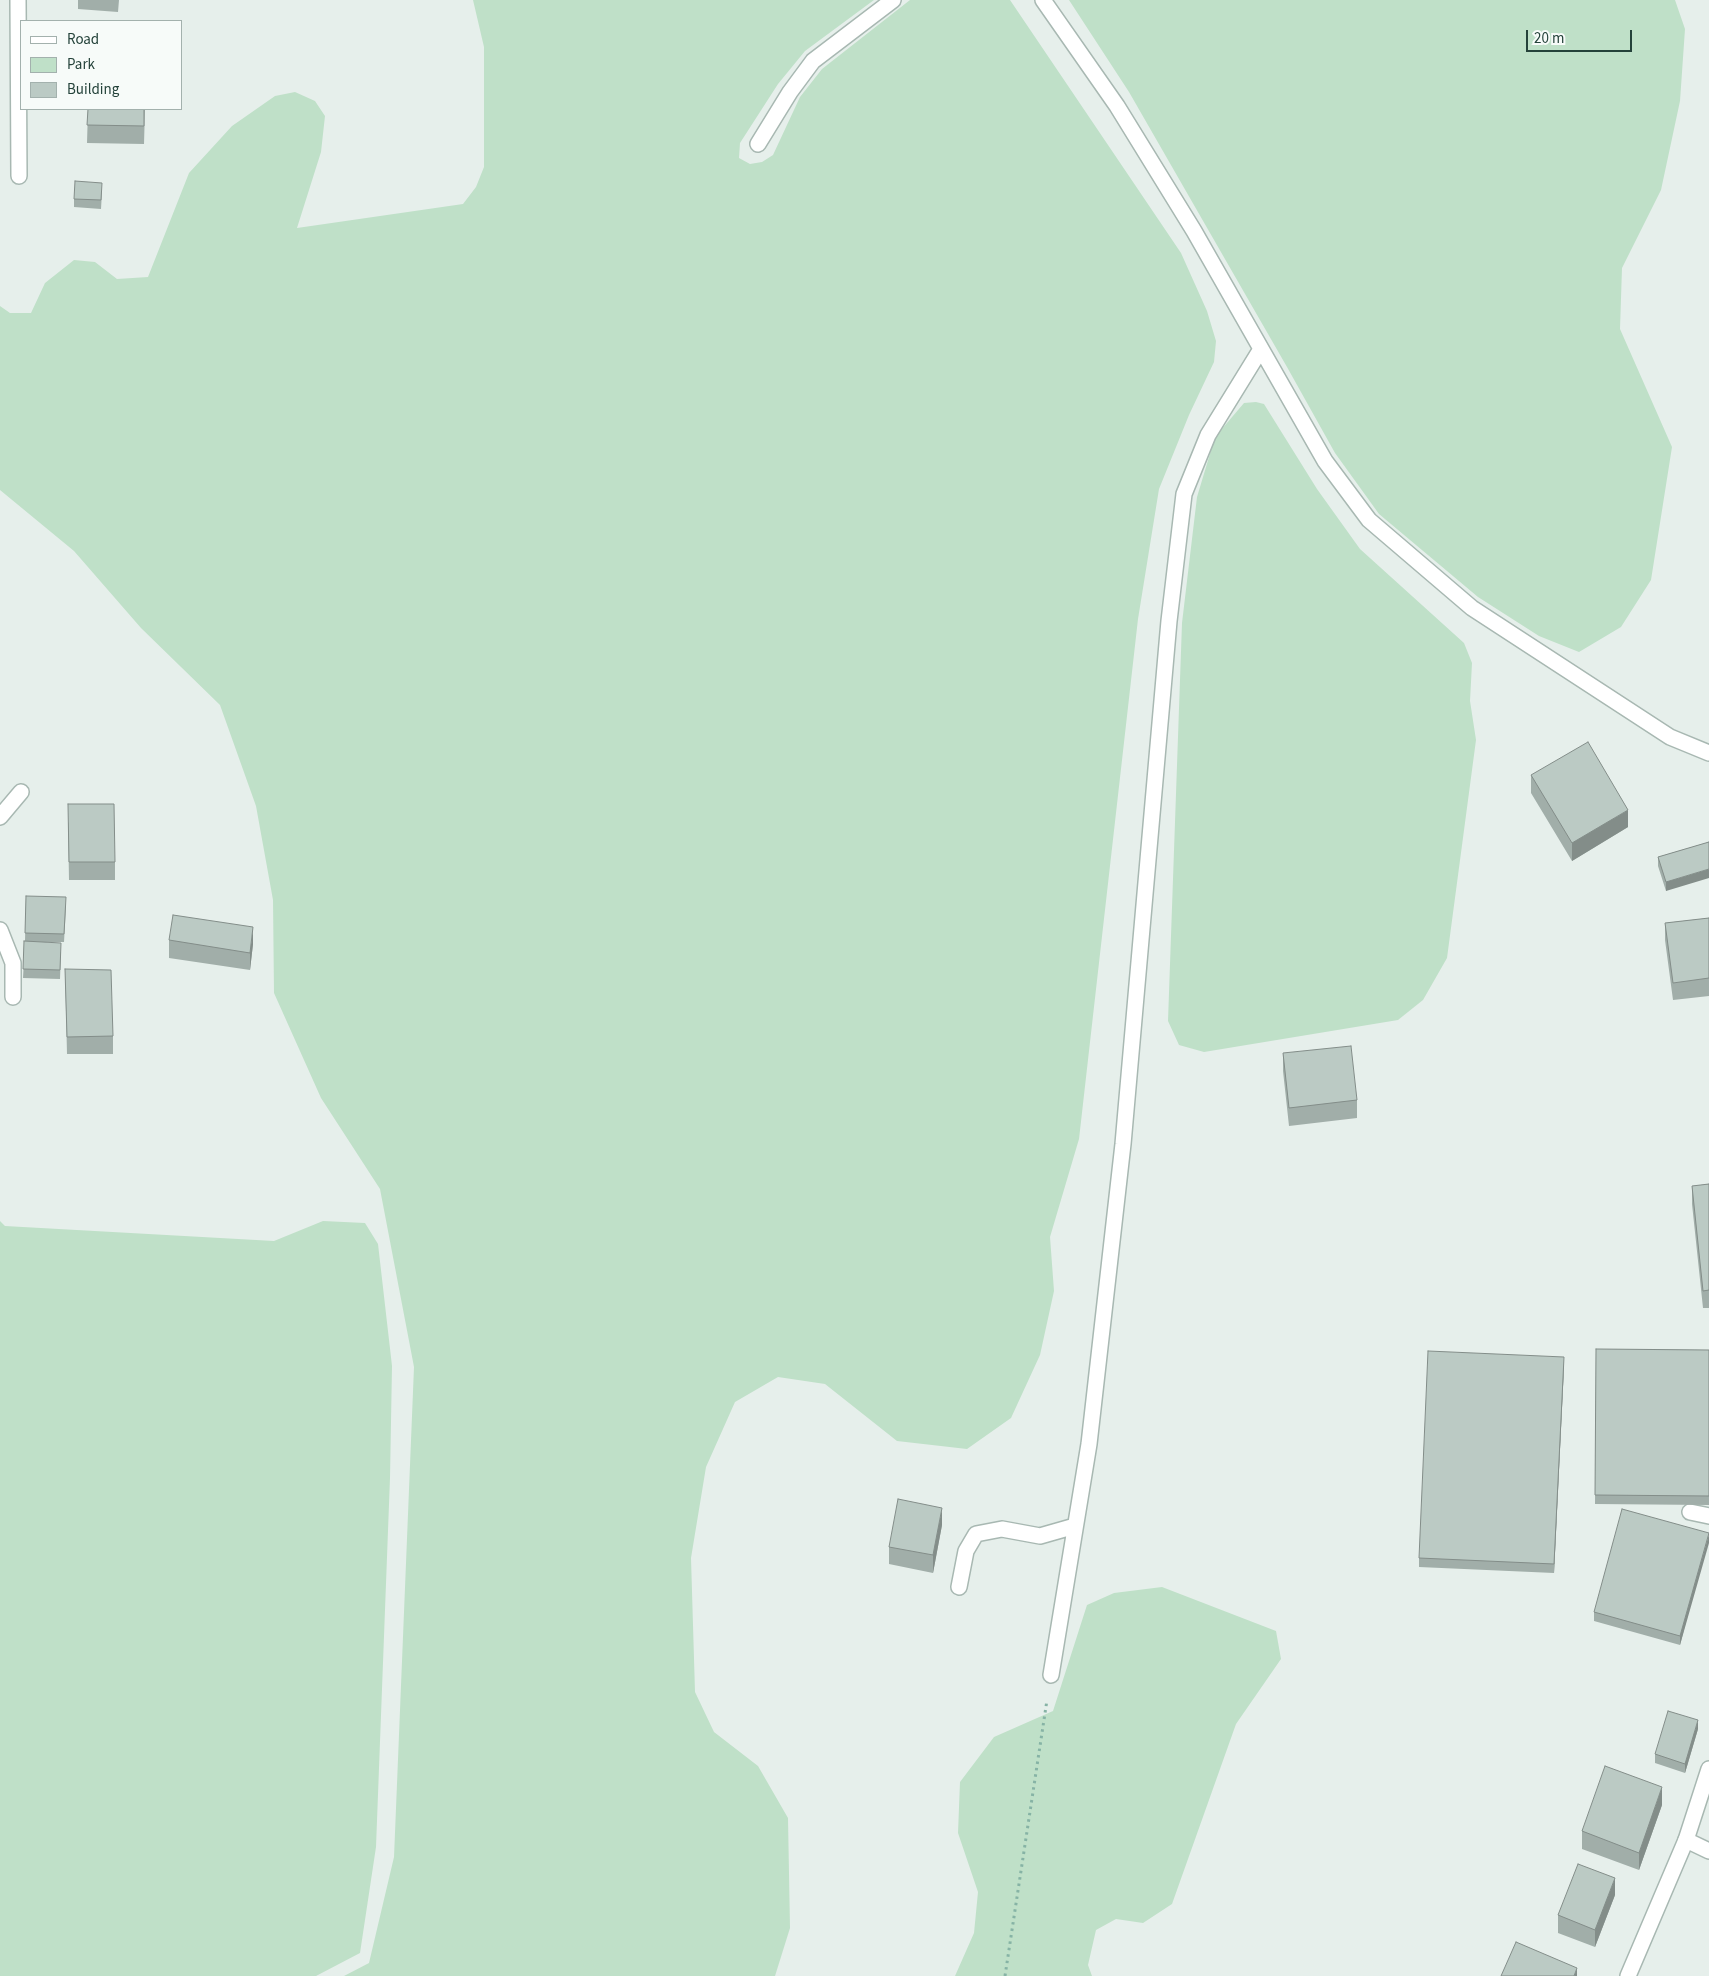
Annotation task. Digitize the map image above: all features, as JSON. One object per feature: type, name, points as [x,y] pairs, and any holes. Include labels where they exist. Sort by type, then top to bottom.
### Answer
[{"type":"street","points":[[18,0],[19,176]]},
{"type":"street","points":[[758,144],[790,92],[813,61],[893,0]]},
{"type":"street","points":[[1043,0],[1117,106],[1194,231],[1324,461],[1369,520],[1472,608],[1670,736],[1709,753]]},
{"type":"street","points":[[1051,1675],[1089,1444],[1122,1153],[1169,621],[1184,494],[1208,435],[1261,349]]},
{"type":"street","points":[[0,817],[21,792]]},
{"type":"street","points":[[0,930],[13,963],[13,997]]},
{"type":"street","points":[[1690,1512],[1709,1516]]},
{"type":"street","points":[[959,1587],[966,1551],[976,1534],[1002,1529],[1040,1536],[1076,1526]]},
{"type":"street","points":[[1628,1976],[1686,1840],[1709,1770]]},
{"type":"street","points":[[1686,1840],[1709,1851]]},
{"type":"path","points":[[1005,1976],[1051,1675]]},
{"type":"green space","points":[[473,0],[874,0],[805,51],[778,84],[740,143],[739,158],[750,164],[762,162],[773,155],[800,97],[822,69],[910,0],[1010,0],[1181,253],[1207,311],[1216,341],[1214,362],[1189,415],[1159,489],[1138,619],[1079,1139],[1050,1237],[1054,1291],[1040,1355],[1011,1418],[967,1449],[897,1441],[825,1384],[778,1377],[735,1402],[706,1467],[691,1558],[695,1692],[714,1732],[758,1766],[788,1818],[790,1928],[775,1976],[344,1976],[369,1963],[394,1857],[414,1367],[380,1189],[321,1098],[274,993],[273,900],[256,806],[220,705],[141,628],[74,551],[0,490],[0,306],[10,313],[31,313],[45,283],[74,260],[95,262],[117,279],[148,277],[189,173],[232,126],[275,96],[295,92],[315,101],[325,116],[321,152],[297,228],[463,204],[476,187],[484,167],[484,47]]},
{"type":"green space","points":[[1069,0],[1675,0],[1685,29],[1680,101],[1661,190],[1622,268],[1620,329],[1672,447],[1651,580],[1621,627],[1579,652],[1539,636],[1478,597],[1379,514],[1335,453],[1129,92]]},
{"type":"green space","points":[[1256,402],[1264,404],[1317,489],[1360,549],[1464,643],[1472,663],[1470,701],[1476,740],[1447,958],[1423,1000],[1398,1020],[1204,1052],[1179,1045],[1168,1021],[1182,623],[1197,497],[1215,437],[1244,403]]},
{"type":"green space","points":[[0,1221],[5,1226],[274,1241],[323,1221],[365,1223],[378,1244],[392,1366],[390,1478],[376,1847],[360,1953],[316,1976],[0,1976]]},
{"type":"green space","points":[[1162,1587],[1276,1631],[1281,1659],[1236,1724],[1172,1904],[1143,1923],[1116,1919],[1096,1930],[1088,1965],[1092,1976],[955,1976],[974,1933],[978,1892],[958,1833],[960,1782],[994,1737],[1053,1711],[1087,1605],[1114,1593]]},
{"type":"building","points":[[88,110],[144,110],[144,126],[87,125]]},
{"type":"building","points":[[75,181],[102,183],[101,200],[74,199]]},
{"type":"building","points":[[1588,742],[1628,810],[1572,843],[1531,775]]},
{"type":"building","points":[[68,804],[114,804],[115,862],[69,862]]},
{"type":"building","points":[[1709,842],[1709,869],[1666,882],[1658,857]]},
{"type":"building","points":[[26,896],[66,897],[64,934],[25,933]]},
{"type":"building","points":[[173,915],[253,927],[250,953],[169,940]]},
{"type":"building","points":[[1709,918],[1709,978],[1673,983],[1665,923]]},
{"type":"building","points":[[24,941],[61,943],[60,970],[23,969]]},
{"type":"building","points":[[65,969],[111,970],[113,1036],[67,1037]]},
{"type":"building","points":[[1351,1046],[1357,1100],[1289,1108],[1283,1053]]},
{"type":"building","points":[[1709,1184],[1709,1290],[1703,1291],[1692,1186]]},
{"type":"building","points":[[1596,1349],[1709,1350],[1709,1496],[1595,1495]]},
{"type":"building","points":[[1428,1351],[1564,1357],[1554,1564],[1419,1558]]},
{"type":"building","points":[[898,1499],[942,1508],[933,1555],[889,1547]]},
{"type":"building","points":[[1622,1509],[1709,1533],[1680,1636],[1594,1612]]},
{"type":"building","points":[[1668,1711],[1698,1720],[1685,1764],[1655,1754]]},
{"type":"building","points":[[1605,1766],[1662,1787],[1639,1853],[1582,1831]]},
{"type":"building","points":[[1578,1864],[1615,1878],[1595,1930],[1558,1915]]},
{"type":"building","points":[[1516,1942],[1577,1968],[1574,1976],[1501,1976]]}]
